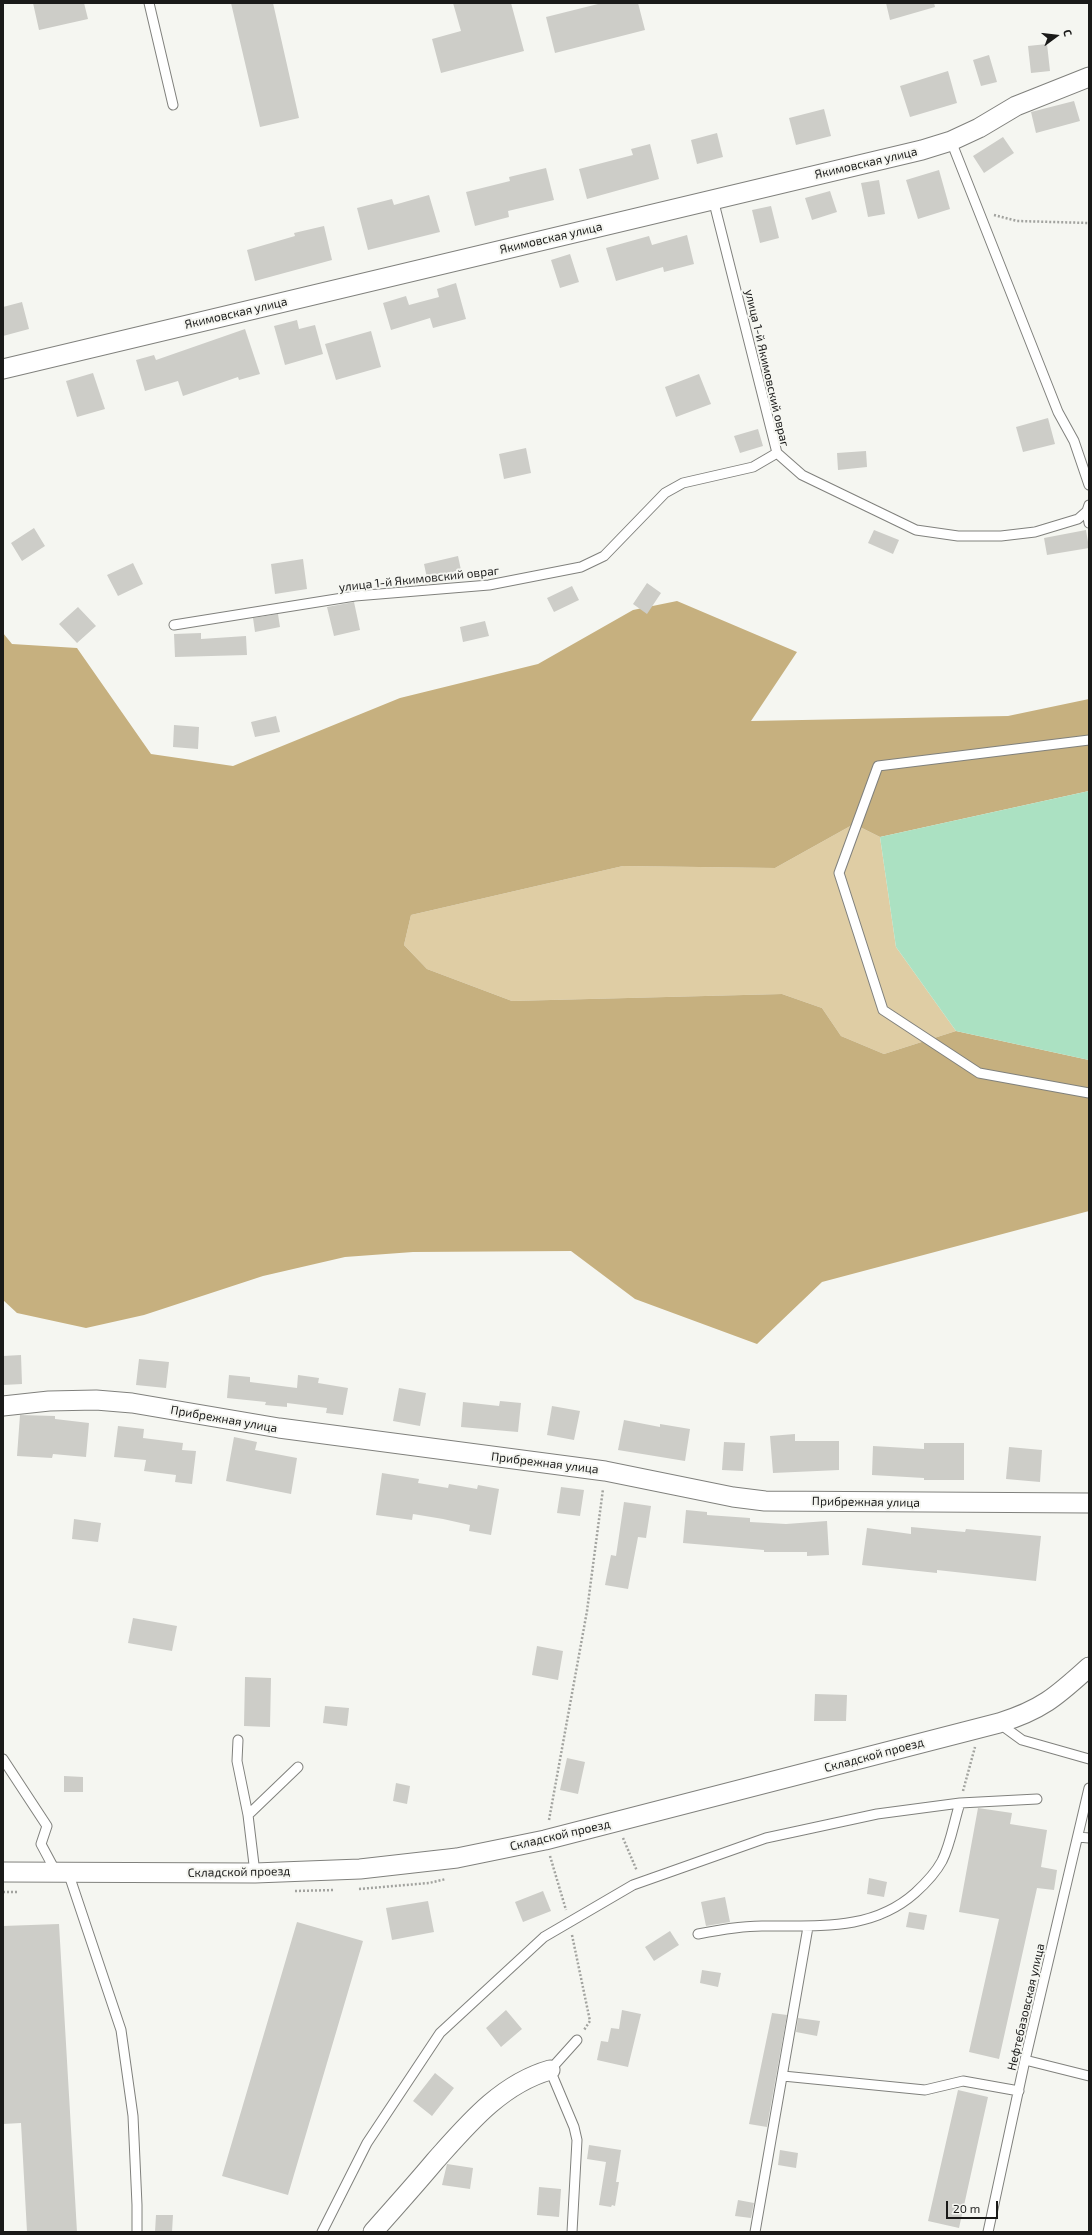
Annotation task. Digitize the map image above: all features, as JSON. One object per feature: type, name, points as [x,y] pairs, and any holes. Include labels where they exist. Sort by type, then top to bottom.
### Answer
[{"type":"street","name":"Якимовская улица","points":[[3,369],[922,150],[951,141],[979,128],[1016,106],[1089,77]]},
{"type":"street","name":"Прибрежная улица","points":[[3,1406],[49,1401],[96,1400],[132,1403],[279,1428],[605,1471],[733,1497],[765,1501],[1089,1503]]},
{"type":"street","name":"Складской проезд","points":[[3,1872],[255,1873],[360,1869],[456,1858],[545,1840],[998,1723],[1023,1715],[1042,1706],[1089,1668]]},
{"type":"street","points":[[373,2232],[471,2122],[503,2092],[531,2075],[550,2070]]},
{"type":"lane","points":[[149,3],[173,105]]},
{"type":"lane","points":[[951,141],[1058,412],[1074,441],[1089,485]]},
{"type":"lane","name":"улица 1-й Якимовский овраг","points":[[174,625],[355,596],[489,585],[582,567],[604,556],[665,493],[683,483],[753,467],[777,453],[713,199]]},
{"type":"lane","points":[[777,453],[802,475],[916,530],[958,536],[1001,536],[1035,532],[1060,526],[1078,519],[1088,508]]},
{"type":"lane","points":[[1088,508],[1089,523]]},
{"type":"lane","points":[[1089,740],[878,766],[839,873],[882,1010],[979,1073],[1089,1092]]},
{"type":"lane","points":[[998,1723],[1022,1740],[1089,1759]]},
{"type":"lane","points":[[238,1740],[237,1761],[248,1815],[255,1873]]},
{"type":"lane","points":[[3,1759],[47,1826],[41,1844],[62,1872],[121,2030],[133,2116],[137,2232]]},
{"type":"lane","points":[[248,1815],[298,1767]]},
{"type":"lane","name":"Нефтебазовская улица","points":[[988,2232],[1025,2060],[1089,1788]]},
{"type":"lane","points":[[322,2232],[367,2142],[440,2033],[544,1937],[633,1885],[766,1838],[877,1814],[960,1802],[1037,1799]]},
{"type":"lane","points":[[698,1934],[760,1926],[808,1927],[842,1925],[866,1920],[886,1912],[909,1898],[930,1880],[942,1860],[960,1802]]},
{"type":"lane","points":[[1078,1837],[1089,1838]]},
{"type":"lane","points":[[755,2232],[808,1927]]},
{"type":"lane","points":[[572,2232],[577,2140],[574,2127],[550,2070],[577,2040]]},
{"type":"lane","points":[[1025,2060],[1089,2076]]},
{"type":"lane","points":[[782,2076],[925,2090],[963,2081],[1019,2091]]},
{"type":"path","points":[[977,210],[1017,221],[1089,223]]},
{"type":"path","points":[[564,1903],[545,1840],[587,1611],[605,1471]]},
{"type":"path","points":[[960,1802],[980,1728]]},
{"type":"path","points":[[622,1836],[642,1882]]},
{"type":"path","points":[[570,1922],[590,2021],[577,2040]]},
{"type":"shaded area","points":[[677,601],[797,652],[751,721],[1008,716],[1089,699],[1089,791],[880,837],[854,824],[775,868],[623,866],[411,915],[404,945],[427,969],[512,1001],[782,994],[822,1008],[841,1036],[884,1054],[956,1031],[1089,1060],[1089,1211],[822,1282],[757,1344],[635,1299],[571,1251],[413,1252],[345,1257],[263,1276],[144,1315],[86,1328],[17,1313],[3,1300],[3,633],[12,644],[77,648],[151,754],[233,766],[400,698],[538,664],[633,610]]},
{"type":"shaded area","points":[[1089,791],[1089,1060],[956,1031],[896,947],[880,837]]},
{"type":"shaded area","points":[[854,824],[880,837],[896,947],[956,1031],[884,1054],[841,1036],[822,1008],[782,994],[512,1001],[427,969],[404,945],[411,915],[623,866],[775,868]]},
{"type":"building","points":[[33,3],[84,3],[88,19],[39,30]]},
{"type":"building","points":[[231,3],[273,3],[299,118],[260,127]]},
{"type":"building","points":[[453,3],[511,3],[524,51],[441,73],[432,39],[461,31]]},
{"type":"building","points":[[602,3],[638,3],[645,30],[555,53],[546,17]]},
{"type":"building","points":[[886,3],[934,3],[935,7],[890,20]]},
{"type":"building","points":[[1047,44],[1050,71],[1031,73],[1028,46]]},
{"type":"building","points":[[989,55],[997,82],[981,86],[973,60]]},
{"type":"building","points":[[948,71],[957,103],[910,117],[900,86]]},
{"type":"building","points":[[1074,101],[1080,121],[1036,133],[1031,112]]},
{"type":"building","points":[[824,109],[831,136],[796,145],[789,118]]},
{"type":"building","points":[[717,133],[723,157],[697,164],[691,140]]},
{"type":"building","points":[[1003,137],[1014,153],[984,173],[973,156]]},
{"type":"building","points":[[650,144],[659,179],[587,199],[579,169],[633,155],[631,149]]},
{"type":"building","points":[[546,168],[554,200],[508,211],[509,217],[475,226],[466,192],[510,181],[509,177]]},
{"type":"building","points":[[939,170],[950,209],[918,219],[906,180]]},
{"type":"building","points":[[879,180],[885,214],[868,217],[861,183]]},
{"type":"building","points":[[830,191],[837,212],[812,220],[805,198]]},
{"type":"building","points":[[429,195],[440,232],[368,250],[357,208],[392,199],[394,205]]},
{"type":"building","points":[[771,206],[779,238],[760,243],[752,210]]},
{"type":"building","points":[[324,226],[332,260],[255,281],[247,250],[295,236],[294,233]]},
{"type":"building","points":[[687,235],[694,264],[664,272],[663,267],[616,281],[606,248],[649,236],[652,245]]},
{"type":"building","points":[[570,254],[579,282],[560,288],[551,260]]},
{"type":"building","points":[[456,283],[466,319],[433,328],[430,318],[391,330],[383,303],[406,296],[409,305],[439,297],[437,289]]},
{"type":"building","points":[[22,302],[29,329],[3,336],[3,307]]},
{"type":"building","points":[[297,320],[299,329],[315,325],[323,354],[285,365],[274,326]]},
{"type":"building","points":[[245,329],[260,374],[239,380],[238,377],[183,396],[178,381],[145,391],[136,360],[154,355],[156,360]]},
{"type":"building","points":[[371,331],[381,367],[336,380],[325,344]]},
{"type":"building","points":[[93,373],[105,409],[77,417],[66,381]]},
{"type":"building","points":[[699,374],[711,404],[676,417],[665,387]]},
{"type":"building","points":[[1048,418],[1055,444],[1023,452],[1016,427]]},
{"type":"building","points":[[758,429],[763,446],[740,453],[734,436]]},
{"type":"building","points":[[526,448],[531,473],[504,479],[499,454]]},
{"type":"building","points":[[866,451],[867,467],[838,470],[837,453]]},
{"type":"building","points":[[34,528],[45,546],[22,561],[11,543]]},
{"type":"building","points":[[874,530],[899,540],[893,554],[868,543]]},
{"type":"building","points":[[1086,530],[1089,548],[1047,555],[1044,538]]},
{"type":"building","points":[[458,556],[461,570],[427,578],[424,564]]},
{"type":"building","points":[[303,559],[307,589],[275,594],[271,564]]},
{"type":"building","points":[[133,563],[143,584],[118,596],[107,575]]},
{"type":"building","points":[[647,583],[661,593],[647,614],[633,604]]},
{"type":"building","points":[[572,586],[579,600],[554,612],[547,598]]},
{"type":"building","points":[[354,602],[360,630],[334,636],[327,607]]},
{"type":"building","points":[[78,607],[96,626],[77,643],[59,624]]},
{"type":"building","points":[[278,614],[280,627],[255,632],[253,618]]},
{"type":"building","points":[[485,621],[489,636],[463,642],[460,627]]},
{"type":"building","points":[[201,633],[201,639],[246,636],[247,655],[175,657],[174,634]]},
{"type":"building","points":[[276,716],[280,732],[255,737],[251,722]]},
{"type":"building","points":[[174,725],[199,727],[198,749],[173,747]]},
{"type":"building","points":[[21,1355],[22,1384],[3,1385],[3,1356]]},
{"type":"building","points":[[139,1359],[169,1362],[166,1388],[136,1385]]},
{"type":"building","points":[[229,1375],[250,1377],[250,1382],[297,1388],[298,1375],[319,1378],[318,1383],[348,1388],[343,1415],[326,1413],[327,1408],[287,1403],[287,1407],[265,1405],[266,1402],[227,1398]]},
{"type":"building","points":[[399,1388],[426,1393],[420,1426],[393,1421]]},
{"type":"building","points":[[500,1401],[521,1403],[518,1432],[461,1427],[463,1402],[499,1406]]},
{"type":"building","points":[[552,1406],[580,1411],[574,1440],[547,1435]]},
{"type":"building","points":[[20,1415],[55,1416],[55,1419],[89,1423],[86,1457],[53,1454],[52,1458],[17,1456]]},
{"type":"building","points":[[624,1420],[660,1427],[660,1424],[690,1429],[685,1461],[618,1450]]},
{"type":"building","points":[[118,1426],[144,1429],[143,1438],[183,1443],[182,1450],[196,1451],[192,1484],[175,1482],[176,1475],[144,1471],[146,1460],[114,1457]]},
{"type":"building","points":[[795,1434],[795,1441],[839,1441],[839,1470],[773,1473],[770,1436]]},
{"type":"building","points":[[234,1437],[257,1442],[255,1450],[297,1458],[291,1494],[226,1481]]},
{"type":"building","points":[[724,1442],[745,1443],[743,1471],[722,1470]]},
{"type":"building","points":[[924,1443],[964,1443],[964,1480],[924,1480],[924,1478],[872,1475],[873,1446],[924,1449]]},
{"type":"building","points":[[1009,1447],[1042,1450],[1040,1482],[1006,1479]]},
{"type":"building","points":[[382,1473],[419,1479],[418,1483],[448,1488],[449,1484],[477,1489],[478,1485],[499,1489],[491,1535],[469,1531],[470,1525],[443,1519],[413,1514],[412,1520],[376,1515]]},
{"type":"building","points":[[561,1487],[584,1490],[580,1516],[557,1513]]},
{"type":"building","points":[[624,1502],[651,1506],[646,1538],[638,1537],[628,1589],[605,1585],[611,1555],[616,1556]]},
{"type":"building","points":[[686,1510],[707,1512],[707,1515],[750,1518],[750,1522],[786,1524],[827,1521],[829,1555],[807,1556],[807,1552],[764,1552],[764,1550],[683,1543]]},
{"type":"building","points":[[74,1519],[101,1523],[98,1542],[72,1539]]},
{"type":"building","points":[[911,1527],[965,1532],[966,1529],[1041,1536],[1036,1581],[937,1570],[937,1573],[862,1565],[867,1528],[911,1534]]},
{"type":"building","points":[[133,1618],[177,1626],[172,1651],[128,1643]]},
{"type":"building","points":[[537,1646],[563,1651],[558,1680],[532,1675]]},
{"type":"building","points":[[245,1677],[271,1678],[270,1727],[244,1726]]},
{"type":"building","points":[[815,1694],[847,1695],[846,1721],[814,1721]]},
{"type":"building","points":[[325,1706],[349,1708],[347,1726],[323,1723]]},
{"type":"building","points":[[567,1758],[585,1762],[578,1794],[560,1790]]},
{"type":"building","points":[[64,1776],[83,1777],[83,1792],[64,1792]]},
{"type":"building","points":[[396,1783],[410,1786],[407,1804],[393,1801]]},
{"type":"building","points":[[978,1808],[1012,1813],[1010,1824],[1047,1830],[1041,1867],[1057,1870],[1054,1890],[1037,1888],[999,2059],[969,2052],[999,1919],[959,1912]]},
{"type":"building","points":[[869,1878],[887,1882],[884,1897],[867,1894]]},
{"type":"building","points":[[543,1891],[551,1911],[523,1922],[515,1902]]},
{"type":"building","points":[[725,1897],[730,1922],[706,1926],[701,1902]]},
{"type":"building","points":[[428,1901],[434,1932],[392,1940],[386,1908]]},
{"type":"building","points":[[909,1912],[927,1915],[924,1930],[906,1927]]},
{"type":"building","points":[[297,1922],[363,1941],[288,2195],[222,2176]]},
{"type":"building","points":[[59,1924],[77,2232],[27,2232],[21,2123],[3,2124],[3,1926]]},
{"type":"building","points":[[670,1931],[679,1945],[654,1961],[645,1947]]},
{"type":"building","points":[[702,1970],[721,1973],[718,1987],[700,1983]]},
{"type":"building","points":[[506,2010],[522,2029],[501,2047],[486,2028]]},
{"type":"building","points":[[622,2010],[641,2014],[628,2067],[597,2060],[601,2041],[608,2042],[611,2028],[619,2029]]},
{"type":"building","points":[[772,2013],[787,2015],[767,2127],[749,2124]]},
{"type":"building","points":[[798,2018],[820,2021],[817,2036],[796,2032]]},
{"type":"building","points":[[435,2073],[454,2088],[432,2116],[413,2101]]},
{"type":"building","points":[[958,2090],[988,2097],[959,2228],[928,2221]]},
{"type":"building","points":[[589,2145],[621,2150],[616,2182],[619,2182],[615,2206],[612,2205],[611,2207],[599,2205],[606,2162],[587,2159]]},
{"type":"building","points":[[780,2150],[798,2153],[796,2168],[778,2165]]},
{"type":"building","points":[[447,2164],[473,2168],[470,2189],[442,2185]]},
{"type":"building","points":[[539,2187],[561,2189],[559,2217],[537,2215]]},
{"type":"building","points":[[738,2200],[754,2203],[751,2218],[735,2216]]},
{"type":"building","points":[[156,2215],[173,2215],[172,2232],[155,2232]]}]
